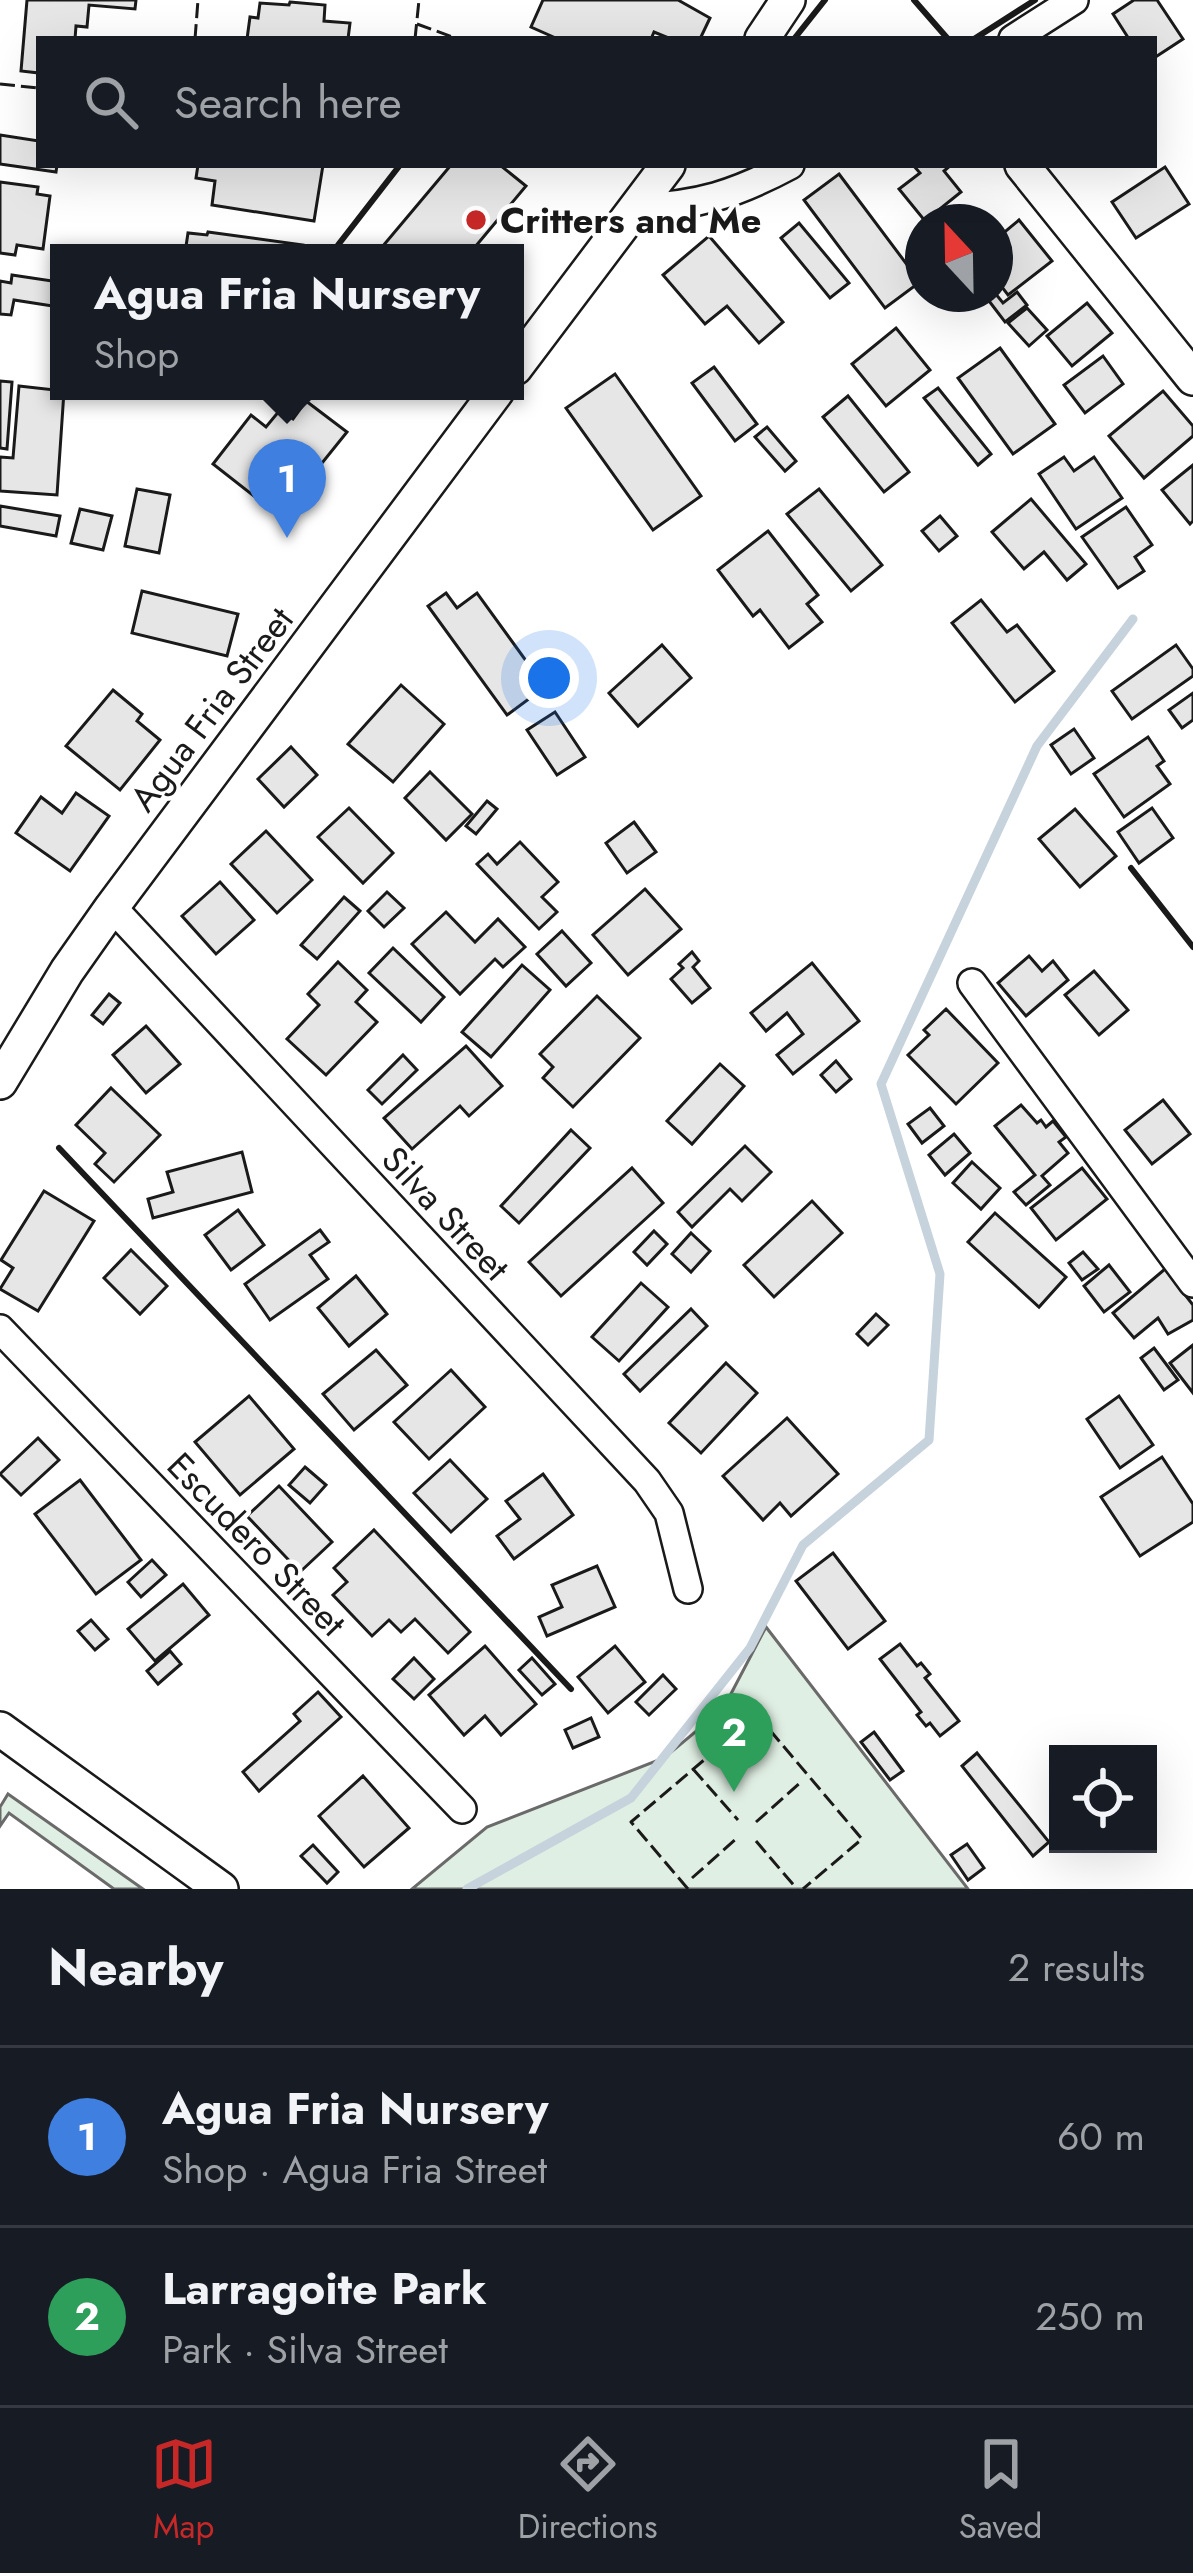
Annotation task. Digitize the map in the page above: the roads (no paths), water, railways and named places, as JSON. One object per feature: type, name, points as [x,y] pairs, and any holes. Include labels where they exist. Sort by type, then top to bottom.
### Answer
[{"type":"street","points":[[764,36],[788,0]]},
{"type":"street","points":[[1018,36],[1074,0]]},
{"type":"street","points":[[524,356],[666,168]]},
{"type":"street","points":[[636,208],[684,207],[707,201],[784,168]]},
{"type":"street","points":[[1024,168],[1193,378]]},
{"type":"street","name":"Agua Fria Street","points":[[0,1082],[112,907],[490,400]]},
{"type":"street","name":"Silva Street","points":[[112,907],[647,1481],[669,1513],[688,1589]]},
{"type":"street","points":[[972,983],[1193,1283]]},
{"type":"street","name":"Escudero Street","points":[[0,1329],[462,1809]]},
{"type":"street","points":[[0,1729],[221,1889]]},
{"type":"waterway","points":[[467,1889],[631,1798],[750,1648],[803,1545],[929,1440],[940,1274],[881,1084],[1037,746],[1133,619]]},
{"type":"place","name":"Critters and Me","points":[[476,220]]},
{"type":"place","name":"Agua Fria Nursery","points":[[287,538]]},
{"type":"place","name":"Larragoite Park","points":[[734,1792]]}]
